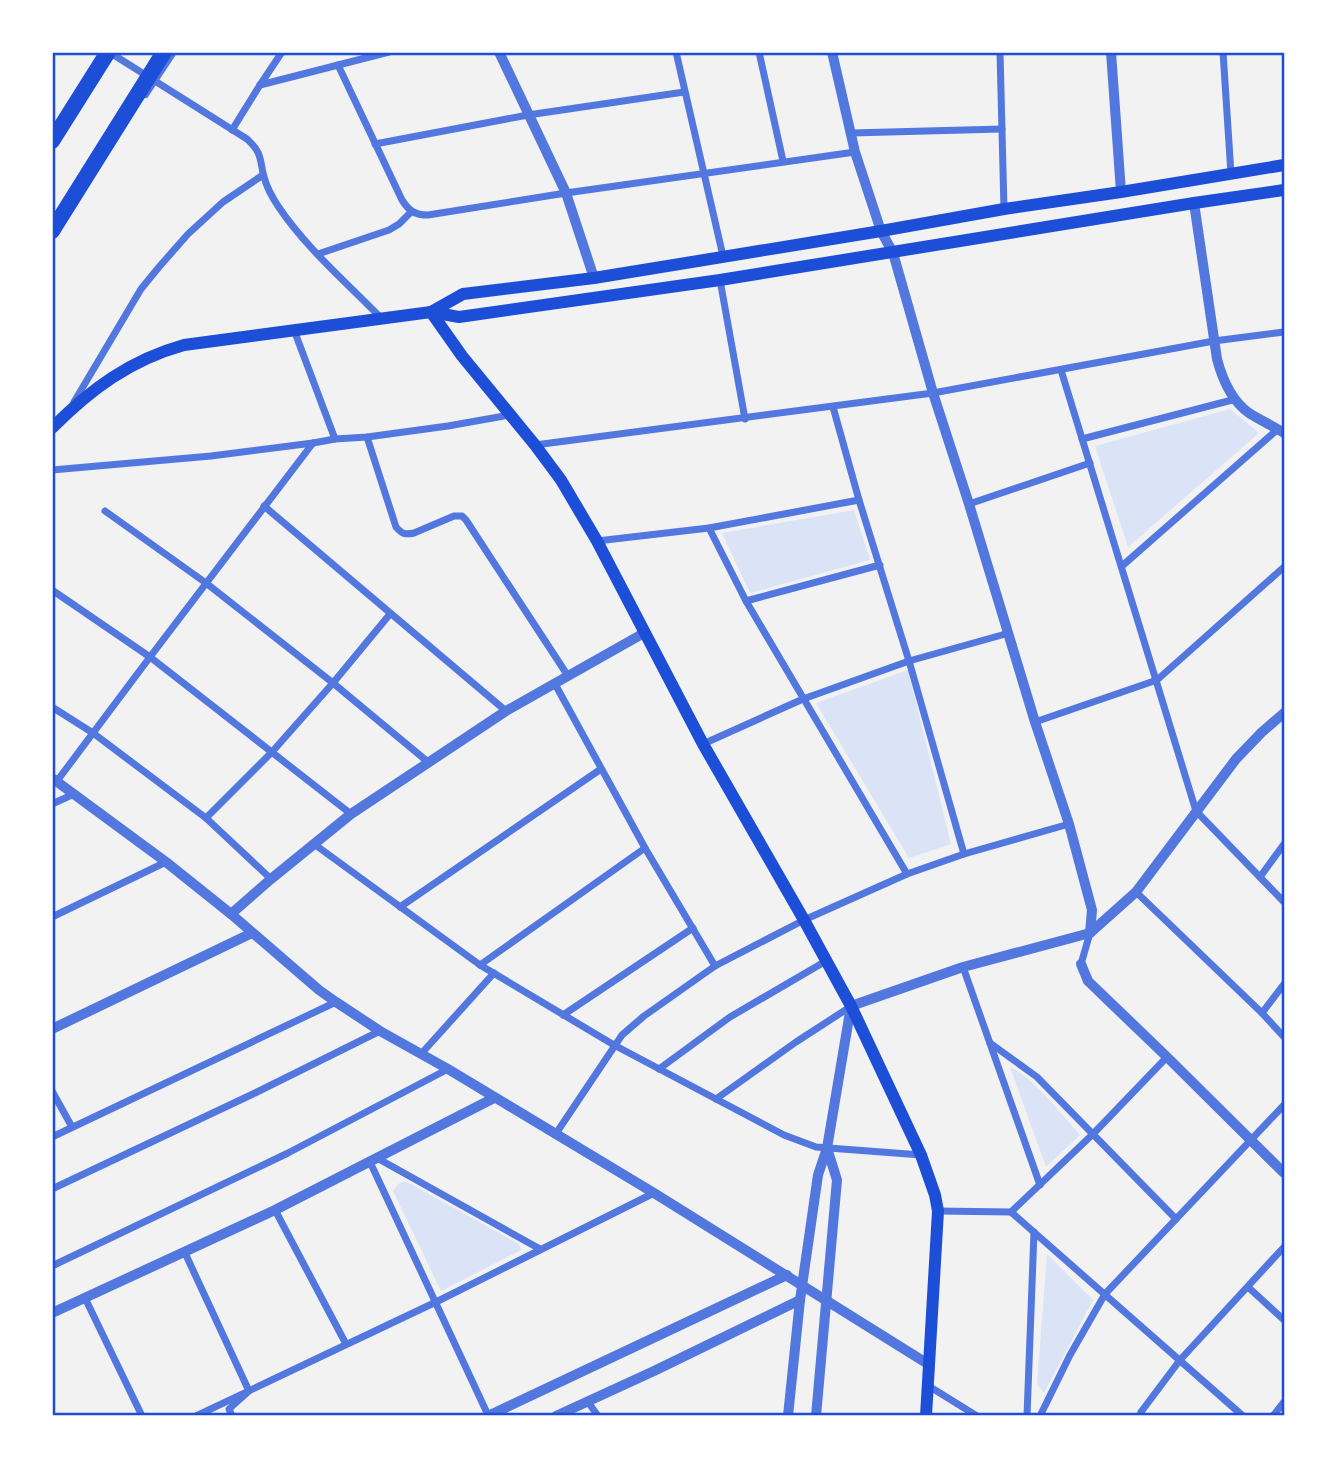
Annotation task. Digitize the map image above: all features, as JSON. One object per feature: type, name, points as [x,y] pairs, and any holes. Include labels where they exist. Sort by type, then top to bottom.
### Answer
[{"type":"highway","points":[[52,141],[109,52]]},
{"type":"highway","points":[[52,231],[164,52]]},
{"type":"main road","points":[[431,312],[463,294],[594,278],[1284,164]]},
{"type":"main road","points":[[52,428],[102,383],[142,359],[184,345],[431,312],[458,317],[893,253],[1284,190]]},
{"type":"main road","points":[[431,312],[462,356],[561,480],[597,541],[703,744],[851,1006],[921,1155],[938,1211],[926,1416]]},
{"type":"street","points":[[109,52],[247,139],[257,148],[263,175],[277,205],[318,254],[382,318]]},
{"type":"street","points":[[232,130],[282,52]]},
{"type":"street","points":[[260,85],[389,52]]},
{"type":"street","points":[[499,52],[566,193],[594,278]]},
{"type":"street","points":[[676,52],[723,256]]},
{"type":"street","points":[[759,52],[783,161]]},
{"type":"street","points":[[832,52],[855,152],[881,231],[893,253],[933,393],[1069,824],[1092,910],[1090,933],[1081,964],[1087,981],[1284,1173]]},
{"type":"street","points":[[1000,52],[1004,209]]},
{"type":"street","points":[[1111,52],[1122,192]]},
{"type":"street","points":[[1223,52],[1231,174]]},
{"type":"street","points":[[338,65],[402,201],[411,212],[419,215],[855,152]]},
{"type":"street","points":[[375,144],[528,115],[684,92]]},
{"type":"street","points":[[851,132],[1002,129]]},
{"type":"street","points":[[68,412],[141,289],[153,274],[207,216],[263,175]]},
{"type":"street","points":[[1122,566],[1281,431],[1242,408],[1229,390],[1220,370],[1194,203]]},
{"type":"street","points":[[318,254],[389,230],[411,212]]},
{"type":"street","points":[[720,279],[745,419]]},
{"type":"street","points":[[294,330],[335,439]]},
{"type":"street","points":[[535,445],[933,393],[1214,341],[1284,332]]},
{"type":"street","points":[[1061,370],[1196,811],[1284,902]]},
{"type":"street","points":[[1082,439],[1236,400]]},
{"type":"street","points":[[833,407],[964,854]]},
{"type":"street","points":[[52,470],[211,456],[448,426],[510,415]]},
{"type":"street","points":[[367,437],[396,527],[401,533],[407,535],[454,516],[462,516],[568,676]]},
{"type":"street","points":[[313,443],[55,780],[232,914],[336,1002],[380,1031],[654,1193],[928,1364]]},
{"type":"street","points":[[969,504],[1090,463]]},
{"type":"street","points":[[597,541],[709,528],[859,500]]},
{"type":"street","points":[[264,506],[506,711]]},
{"type":"street","points":[[105,511],[206,583],[428,762]]},
{"type":"street","points":[[709,528],[746,601],[907,874]]},
{"type":"street","points":[[746,601],[880,565]]},
{"type":"street","points":[[1035,722],[1157,680],[1284,567]]},
{"type":"street","points":[[52,590],[149,657],[351,814]]},
{"type":"street","points":[[205,818],[272,752],[390,614]]},
{"type":"street","points":[[232,914],[351,814],[506,711],[644,633]]},
{"type":"street","points":[[703,744],[803,699],[909,661],[1009,633]]},
{"type":"street","points":[[555,684],[645,848],[715,966]]},
{"type":"street","points":[[52,707],[93,733],[205,818],[271,879]]},
{"type":"street","points":[[716,1099],[851,1006],[963,967],[1090,933],[1136,892],[1236,758],[1284,713]]},
{"type":"street","points":[[400,907],[601,769]]},
{"type":"street","points":[[52,804],[74,793]]},
{"type":"street","points":[[555,1135],[614,1045],[632,1026],[715,966],[804,920],[907,874],[964,854],[1069,824]]},
{"type":"street","points":[[314,844],[480,965],[614,1045],[784,1135],[816,1147],[921,1155]]},
{"type":"street","points":[[1260,877],[1284,844]]},
{"type":"street","points":[[480,965],[645,848]]},
{"type":"street","points":[[52,917],[166,862]]},
{"type":"street","points":[[1136,892],[1284,1037]]},
{"type":"street","points":[[563,1015],[693,928]]},
{"type":"street","points":[[52,1029],[252,933]]},
{"type":"street","points":[[659,1069],[730,1017],[826,961]]},
{"type":"street","points":[[963,967],[1040,1185]]},
{"type":"street","points":[[421,1054],[494,973]]},
{"type":"street","points":[[1262,1013],[1284,984]]},
{"type":"street","points":[[52,1137],[336,1002]]},
{"type":"street","points":[[788,1416],[800,1300],[818,1175],[827,1148],[851,1006]]},
{"type":"street","points":[[52,1189],[380,1031]]},
{"type":"street","points":[[990,1043],[1037,1077],[1175,1219]]},
{"type":"street","points":[[1011,1212],[1093,1134],[1167,1057]]},
{"type":"street","points":[[52,1266],[288,1153],[448,1069]]},
{"type":"street","points":[[52,1091],[72,1127]]},
{"type":"street","points":[[52,1313],[275,1210],[494,1098]]},
{"type":"street","points":[[1040,1416],[1070,1355],[1105,1294],[1284,1105]]},
{"type":"street","points":[[816,1416],[837,1180],[827,1148]]},
{"type":"street","points":[[373,1160],[540,1249]]},
{"type":"street","points":[[373,1160],[488,1415],[787,1275]]},
{"type":"street","points":[[196,1416],[654,1193]]},
{"type":"street","points":[[275,1210],[346,1345]]},
{"type":"street","points":[[938,1211],[1011,1212],[1243,1416]]},
{"type":"street","points":[[1027,1416],[1034,1232]]},
{"type":"street","points":[[1141,1412],[1180,1360],[1284,1248]]},
{"type":"street","points":[[185,1253],[249,1391]]},
{"type":"street","points":[[1248,1287],[1284,1320]]},
{"type":"street","points":[[85,1298],[142,1416]]},
{"type":"street","points":[[556,1416],[800,1300]]},
{"type":"street","points":[[928,1385],[977,1416]]},
{"type":"street","points":[[233,1416],[229,1409],[249,1391]]},
{"type":"street","points":[[588,1402],[598,1416]]},
{"type":"street","points":[[1273,1416],[1284,1402]]},
{"type":"lane","points":[[140,105],[175,52]]},
{"type":"lane","points":[[52,231],[125,126]]},
{"type":"shaded area","points":[[1230,409],[1259,433],[1128,547],[1095,446]]},
{"type":"shaded area","points":[[854,510],[870,560],[750,593],[722,533]]},
{"type":"shaded area","points":[[908,670],[951,844],[909,858],[816,703]]},
{"type":"shaded area","points":[[1010,1067],[1038,1088],[1080,1135],[1046,1167]]},
{"type":"shaded area","points":[[404,1181],[519,1244],[521,1250],[441,1291],[393,1191]]},
{"type":"shaded area","points":[[1047,1254],[1093,1300],[1044,1393],[1037,1384]]}]
